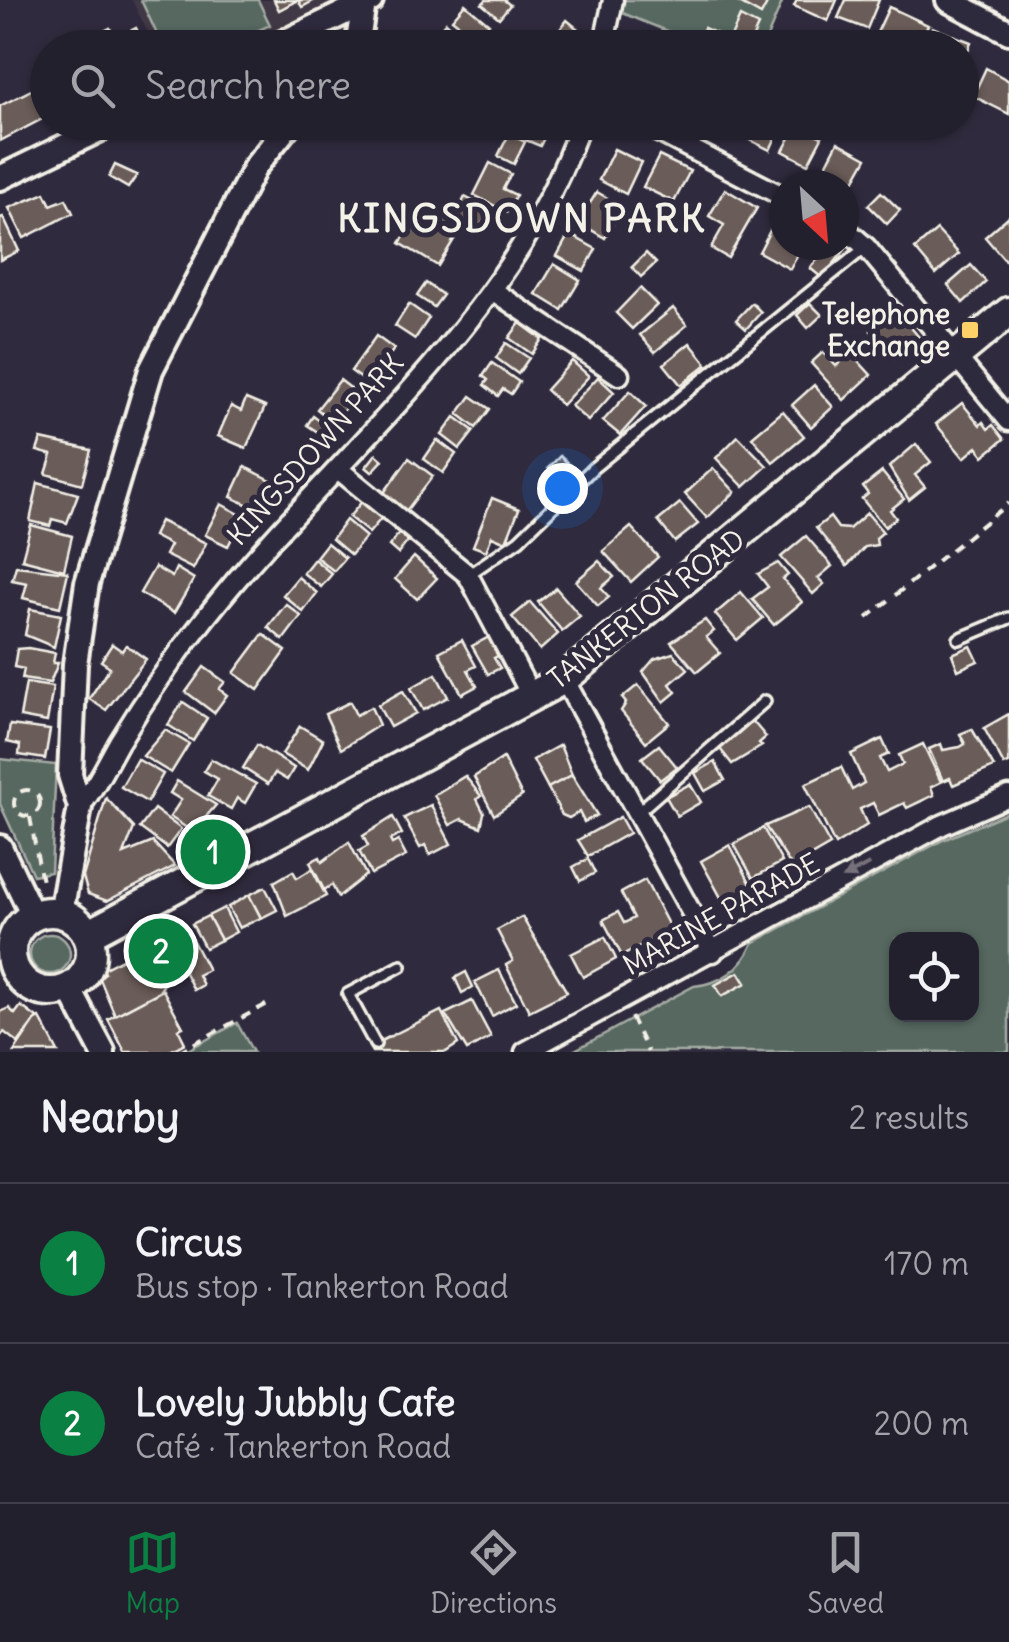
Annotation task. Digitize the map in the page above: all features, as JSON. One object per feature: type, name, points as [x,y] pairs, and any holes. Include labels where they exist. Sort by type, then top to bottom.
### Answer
[{"type":"main road","name":"TANKERTON ROAD","points":[[87,934],[564,679],[1009,312]]},
{"type":"main road","points":[[47,914],[76,921],[87,934],[90,961],[82,977],[69,988],[39,991],[8,974],[12,941],[47,914]]},
{"type":"street","points":[[607,30],[613,0]]},
{"type":"street","points":[[948,0],[1009,32]]},
{"type":"street","points":[[309,30],[367,2]]},
{"type":"street","points":[[361,30],[367,2]]},
{"type":"street","points":[[0,178],[78,140]]},
{"type":"street","name":"KINGSDOWN PARK","points":[[80,808],[70,775],[75,664],[87,583],[151,370],[254,166],[275,140]]},
{"type":"street","name":"KINGSDOWN PARK","points":[[47,914],[80,808],[150,693],[205,618],[278,530],[391,414],[492,290],[553,189],[573,140]]},
{"type":"street","points":[[674,140],[769,189]]},
{"type":"street","points":[[859,241],[1009,421]]},
{"type":"street","points":[[492,290],[619,375]]},
{"type":"street","points":[[338,468],[468,575],[532,696]]},
{"type":"street","points":[[564,679],[713,952]]},
{"type":"street","name":"MARINE PARADE","points":[[526,1052],[942,824],[1009,796]]},
{"type":"street","points":[[0,847],[47,914]]},
{"type":"street","points":[[69,988],[103,1052]]},
{"type":"lane","points":[[468,575],[519,540],[593,468],[669,411],[866,247]]},
{"type":"lane","points":[[959,640],[1009,618]]},
{"type":"lane","points":[[637,813],[765,701]]},
{"type":"lane","points":[[375,1044],[348,994],[401,966]]},
{"type":"path","points":[[867,618],[1009,503]]},
{"type":"path","points":[[22,789],[32,790],[39,801],[38,810],[30,818],[21,815],[16,806],[22,789]]},
{"type":"path","points":[[30,818],[47,914]]},
{"type":"path","points":[[623,1000],[648,1052]]},
{"type":"path","points":[[178,1052],[270,1002]]},
{"type":"shaded area","points":[[132,0],[345,0],[282,30],[147,30]]},
{"type":"green space","points":[[141,0],[258,0],[270,25],[259,30],[155,30]]},
{"type":"green space","points":[[623,0],[783,0],[770,30],[664,30],[620,12]]},
{"type":"green space","points":[[0,759],[56,765],[51,872],[33,875],[0,804]]},
{"type":"green space","points":[[1009,812],[1009,1052],[571,1052],[694,986],[722,978],[737,967],[753,943],[943,840]]},
{"type":"green space","points":[[50,934],[64,940],[70,954],[64,968],[50,974],[36,968],[30,954],[36,940]]},
{"type":"green space","points":[[237,1023],[253,1052],[184,1052]]},
{"type":"building","points":[[274,0],[298,0],[279,10]]},
{"type":"building","points":[[486,0],[504,0],[510,5],[499,18],[482,4]]},
{"type":"building","points":[[734,0],[769,0],[761,15]]},
{"type":"building","points":[[797,0],[837,0],[828,21],[794,6]]},
{"type":"building","points":[[846,0],[879,0],[867,29],[838,18]]},
{"type":"building","points":[[465,4],[489,24],[484,30],[466,30],[452,19]]},
{"type":"building","points":[[889,7],[928,25],[926,30],[878,30]]},
{"type":"building","points":[[740,17],[758,26],[756,30],[734,30]]},
{"type":"building","points":[[567,20],[579,30],[560,30]]},
{"type":"building","points":[[446,22],[455,30],[439,30]]},
{"type":"building","points":[[986,68],[1009,81],[1009,114],[979,99],[979,83]]},
{"type":"building","points":[[30,91],[30,125],[0,141],[0,106]]},
{"type":"building","points":[[506,140],[525,142],[514,164],[498,156]]},
{"type":"building","points":[[750,140],[775,140],[770,150]]},
{"type":"building","points":[[789,140],[820,140],[808,164],[783,151]]},
{"type":"building","points":[[838,142],[867,158],[859,172],[824,170]]},
{"type":"building","points":[[614,149],[641,162],[626,194],[599,180]]},
{"type":"building","points":[[659,156],[690,171],[674,202],[643,187]]},
{"type":"building","points":[[490,163],[511,174],[503,189],[516,195],[507,212],[474,195]]},
{"type":"building","points":[[115,165],[137,175],[128,188],[109,177]]},
{"type":"building","points":[[725,189],[757,208],[728,258],[711,248],[724,225],[709,216]]},
{"type":"building","points":[[597,192],[623,207],[605,238],[578,222]]},
{"type":"building","points":[[881,192],[900,210],[887,224],[868,205]]},
{"type":"building","points":[[45,193],[51,205],[66,199],[73,213],[24,238],[9,208]]},
{"type":"building","points":[[465,197],[490,210],[480,228],[456,215]]},
{"type":"building","points":[[424,205],[461,228],[438,266],[400,243]]},
{"type":"building","points":[[1009,216],[1009,265],[985,237]]},
{"type":"building","points":[[3,217],[19,251],[0,260],[0,218]]},
{"type":"building","points":[[937,230],[959,254],[936,274],[915,249]]},
{"type":"building","points":[[769,233],[769,257],[759,252]]},
{"type":"building","points":[[569,234],[596,249],[584,271],[557,256]]},
{"type":"building","points":[[646,253],[656,263],[641,277],[632,267]]},
{"type":"building","points":[[774,260],[795,260],[790,269]]},
{"type":"building","points":[[817,260],[837,260],[822,278],[810,268]]},
{"type":"building","points":[[554,264],[580,280],[562,310],[536,294]]},
{"type":"building","points":[[971,265],[986,282],[963,303],[948,285]]},
{"type":"building","points":[[426,283],[443,295],[434,307],[417,296]]},
{"type":"building","points":[[640,288],[657,305],[632,329],[616,313]]},
{"type":"building","points":[[752,303],[761,312],[746,329],[736,320]]},
{"type":"building","points":[[810,303],[822,315],[808,328],[797,315]]},
{"type":"building","points":[[409,304],[429,318],[415,339],[395,326]]},
{"type":"building","points":[[673,308],[687,325],[655,352],[640,335]]},
{"type":"building","points":[[896,310],[919,337],[895,358],[871,331]]},
{"type":"building","points":[[520,323],[542,339],[532,354],[509,338]]},
{"type":"building","points":[[376,336],[394,349],[369,384],[351,371]]},
{"type":"building","points":[[506,343],[529,358],[518,374],[496,358]]},
{"type":"building","points":[[690,343],[707,364],[681,385],[664,364]]},
{"type":"building","points":[[823,352],[836,366],[851,353],[871,375],[844,400],[811,363]]},
{"type":"building","points":[[572,361],[589,376],[562,405],[546,390]]},
{"type":"building","points":[[492,363],[519,382],[511,394],[503,389],[498,396],[484,385],[488,380],[483,376]]},
{"type":"building","points":[[598,377],[614,392],[588,421],[571,406]]},
{"type":"building","points":[[340,380],[357,393],[334,423],[317,409]]},
{"type":"building","points":[[814,385],[833,407],[811,427],[792,405]]},
{"type":"building","points":[[630,391],[646,406],[620,435],[603,421]]},
{"type":"building","points":[[471,396],[490,409],[476,428],[458,414]]},
{"type":"building","points":[[246,399],[265,407],[246,448],[218,436],[231,406],[241,411]]},
{"type":"building","points":[[962,403],[980,425],[983,422],[988,429],[993,425],[1004,439],[984,456],[977,447],[964,458],[936,424]]},
{"type":"building","points":[[783,411],[804,436],[773,462],[752,437]]},
{"type":"building","points":[[313,416],[330,428],[324,436],[307,425]]},
{"type":"building","points":[[455,417],[474,431],[460,449],[442,435]]},
{"type":"building","points":[[738,436],[767,466],[744,487],[716,458]]},
{"type":"building","points":[[41,439],[91,450],[82,484],[46,474],[52,455],[37,451]]},
{"type":"building","points":[[437,440],[456,454],[443,473],[424,459]]},
{"type":"building","points":[[916,444],[931,462],[915,475],[925,487],[909,500],[889,467]]},
{"type":"building","points":[[376,454],[383,460],[372,472],[366,467]]},
{"type":"building","points":[[560,456],[573,468],[560,481],[548,468]]},
{"type":"building","points":[[409,458],[433,476],[406,511],[383,494]]},
{"type":"building","points":[[245,467],[271,480],[257,509],[231,497]]},
{"type":"building","points":[[713,468],[735,492],[707,518],[685,494]]},
{"type":"building","points":[[882,472],[904,499],[890,510],[896,518],[885,527],[862,499],[868,494],[863,487]]},
{"type":"building","points":[[38,483],[78,494],[67,523],[52,519],[50,526],[30,521]]},
{"type":"building","points":[[492,498],[519,509],[506,542],[492,536],[486,551],[473,546]]},
{"type":"building","points":[[364,499],[384,515],[369,533],[349,517]]},
{"type":"building","points":[[680,503],[698,524],[675,542],[658,521]]},
{"type":"building","points":[[221,504],[243,516],[228,546],[205,535]]},
{"type":"building","points":[[867,513],[883,532],[876,538],[877,545],[865,547],[847,566],[816,528],[830,517],[838,528],[849,529]]},
{"type":"building","points":[[346,520],[366,537],[351,555],[332,539]]},
{"type":"building","points":[[160,521],[206,543],[193,569],[165,555],[170,545],[153,536]]},
{"type":"building","points":[[31,525],[72,536],[64,570],[22,559]]},
{"type":"building","points":[[631,527],[658,557],[631,582],[603,551]]},
{"type":"building","points":[[399,533],[408,541],[398,554],[389,546]]},
{"type":"building","points":[[806,536],[832,566],[818,578],[824,584],[813,594],[781,557]]},
{"type":"building","points":[[327,543],[345,558],[334,571],[316,557]]},
{"type":"building","points":[[414,557],[437,578],[417,599],[395,579]]},
{"type":"building","points":[[314,559],[332,574],[321,587],[303,573]]},
{"type":"building","points":[[599,561],[614,577],[601,588],[609,597],[598,606],[576,581]]},
{"type":"building","points":[[778,563],[788,575],[783,579],[802,602],[774,625],[752,599],[768,587],[758,574]]},
{"type":"building","points":[[16,566],[68,572],[60,607],[23,598],[27,583],[12,580]]},
{"type":"building","points":[[155,567],[172,577],[176,568],[194,579],[174,613],[140,593]]},
{"type":"building","points":[[298,577],[317,593],[303,612],[283,595]]},
{"type":"building","points":[[556,588],[580,616],[562,631],[538,602]]},
{"type":"building","points":[[741,592],[763,618],[737,640],[715,614]]},
{"type":"building","points":[[530,602],[558,634],[540,650],[512,617]]},
{"type":"building","points":[[286,604],[301,616],[283,640],[268,627]]},
{"type":"building","points":[[30,609],[61,615],[54,647],[25,635]]},
{"type":"building","points":[[705,620],[714,631],[706,637],[720,653],[697,672],[671,642]]},
{"type":"building","points":[[263,634],[286,651],[258,690],[234,673]]},
{"type":"building","points":[[493,635],[503,653],[494,658],[500,668],[488,674],[472,646]]},
{"type":"building","points":[[462,640],[476,666],[468,670],[477,686],[462,694],[439,652]]},
{"type":"building","points":[[112,644],[122,651],[126,645],[146,659],[106,710],[89,699],[110,667],[101,661]]},
{"type":"building","points":[[971,646],[978,661],[958,670],[952,654]]},
{"type":"building","points":[[17,649],[55,653],[53,663],[58,663],[50,683],[22,679],[24,669],[14,667]]},
{"type":"building","points":[[673,653],[688,669],[670,684],[676,692],[664,702],[643,672],[654,659]]},
{"type":"building","points":[[204,667],[225,682],[219,689],[227,695],[214,713],[186,692]]},
{"type":"building","points":[[436,674],[448,697],[423,710],[411,688]]},
{"type":"building","points":[[26,683],[53,687],[47,722],[20,717]]},
{"type":"building","points":[[638,685],[669,723],[646,742],[621,711],[626,703],[622,698]]},
{"type":"building","points":[[403,691],[416,713],[390,727],[378,705]]},
{"type":"building","points":[[183,702],[207,718],[193,741],[168,725]]},
{"type":"building","points":[[350,702],[356,715],[371,707],[379,725],[341,749],[325,714]]},
{"type":"building","points":[[1009,714],[1009,763],[1004,765],[984,728]]},
{"type":"building","points":[[750,718],[766,737],[759,743],[762,746],[732,764],[717,745]]},
{"type":"building","points":[[10,725],[50,730],[45,759],[19,755],[20,745],[7,742]]},
{"type":"building","points":[[300,726],[323,740],[308,770],[282,754]]},
{"type":"building","points":[[972,729],[994,767],[953,785],[950,778],[943,781],[929,749],[941,744],[943,750],[960,747],[965,744],[960,734]]},
{"type":"building","points":[[165,730],[189,744],[171,773],[143,756]]},
{"type":"building","points":[[882,739],[889,754],[880,758],[887,772],[903,764],[899,755],[923,744],[941,782],[931,787],[934,795],[907,808],[904,803],[879,815],[873,803],[860,809],[867,825],[835,845],[805,784],[841,767],[852,790],[864,783],[851,754]]},
{"type":"building","points":[[257,745],[294,768],[287,780],[275,773],[268,784],[243,768]]},
{"type":"building","points":[[560,745],[572,775],[548,788],[533,760]]},
{"type":"building","points":[[659,745],[677,767],[660,780],[642,758]]},
{"type":"building","points":[[503,758],[522,796],[494,815],[474,777]]},
{"type":"building","points":[[137,759],[163,774],[147,802],[121,787]]},
{"type":"building","points":[[211,759],[256,784],[245,803],[237,798],[231,809],[208,796],[218,779],[204,771]]},
{"type":"building","points":[[715,762],[725,780],[705,791],[695,773]]},
{"type":"building","points":[[572,775],[597,815],[584,822],[579,812],[569,818],[562,815],[548,788]]},
{"type":"building","points":[[465,776],[481,796],[477,799],[484,813],[481,827],[462,819],[450,825],[434,795]]},
{"type":"building","points":[[177,781],[216,805],[193,832],[170,817],[181,800],[170,793]]},
{"type":"building","points":[[690,784],[701,802],[677,816],[666,797]]},
{"type":"building","points":[[106,798],[134,828],[124,854],[153,842],[175,866],[107,901],[88,894],[83,877]]},
{"type":"building","points":[[431,805],[451,844],[430,855],[425,845],[420,848],[404,818]]},
{"type":"building","points":[[809,807],[830,845],[792,867],[765,826]]},
{"type":"building","points":[[154,809],[181,829],[167,848],[140,828]]},
{"type":"building","points":[[393,817],[402,834],[390,840],[392,844],[398,841],[406,856],[371,874],[359,851],[368,846],[363,836]]},
{"type":"building","points":[[620,817],[629,833],[588,856],[578,840]]},
{"type":"building","points":[[763,828],[782,862],[753,878],[734,844]]},
{"type":"building","points":[[349,842],[366,875],[338,897],[332,885],[324,890],[310,862],[320,857],[322,862]]},
{"type":"building","points":[[730,845],[753,888],[724,903],[701,861]]},
{"type":"building","points":[[588,859],[595,873],[580,881],[573,867]]},
{"type":"building","points":[[312,869],[326,896],[287,916],[274,882],[293,871],[297,878]]},
{"type":"building","points":[[645,880],[671,930],[622,956],[603,920],[618,912],[624,923],[634,918],[621,893]]},
{"type":"building","points":[[265,887],[277,910],[261,918],[249,895]]},
{"type":"building","points":[[249,895],[261,918],[239,928],[228,907]]},
{"type":"building","points":[[224,908],[236,932],[221,940],[208,916]]},
{"type":"building","points":[[208,916],[221,940],[205,948],[192,924]]},
{"type":"building","points":[[522,917],[567,992],[529,1011],[506,965],[513,961],[497,930]]},
{"type":"building","points":[[186,928],[208,970],[198,975],[203,985],[194,990],[167,938]]},
{"type":"building","points":[[605,937],[616,959],[583,977],[571,954]]},
{"type":"building","points":[[167,938],[185,971],[166,981],[149,947]]},
{"type":"building","points":[[145,947],[164,984],[159,992],[115,1015],[99,977],[105,973],[103,969]]},
{"type":"building","points":[[499,970],[516,1003],[492,1016],[475,982]]},
{"type":"building","points":[[466,972],[473,987],[462,993],[455,978]]},
{"type":"building","points":[[739,972],[746,983],[722,996],[715,985]]},
{"type":"building","points":[[163,990],[183,1027],[178,1029],[185,1043],[168,1052],[125,1052],[108,1019]]},
{"type":"building","points":[[472,1001],[491,1037],[467,1050],[445,1014]]},
{"type":"building","points":[[21,1006],[37,1018],[18,1043],[4,1032],[0,1037],[0,1012],[9,1008],[15,1014]]},
{"type":"building","points":[[441,1011],[458,1044],[446,1052],[372,1052],[369,1047]]},
{"type":"building","points":[[40,1018],[58,1052],[14,1052],[35,1021]]},
{"type":"place","name":"Telephone Exchange","points":[[970,330]]},
{"type":"place","name":"Circus","points":[[213,852]]},
{"type":"place","name":"Lovely Jubbly Cafe","points":[[161,951]]},
{"type":"district","name":"KINGSDOWN PARK","points":[[522,218]]}]
